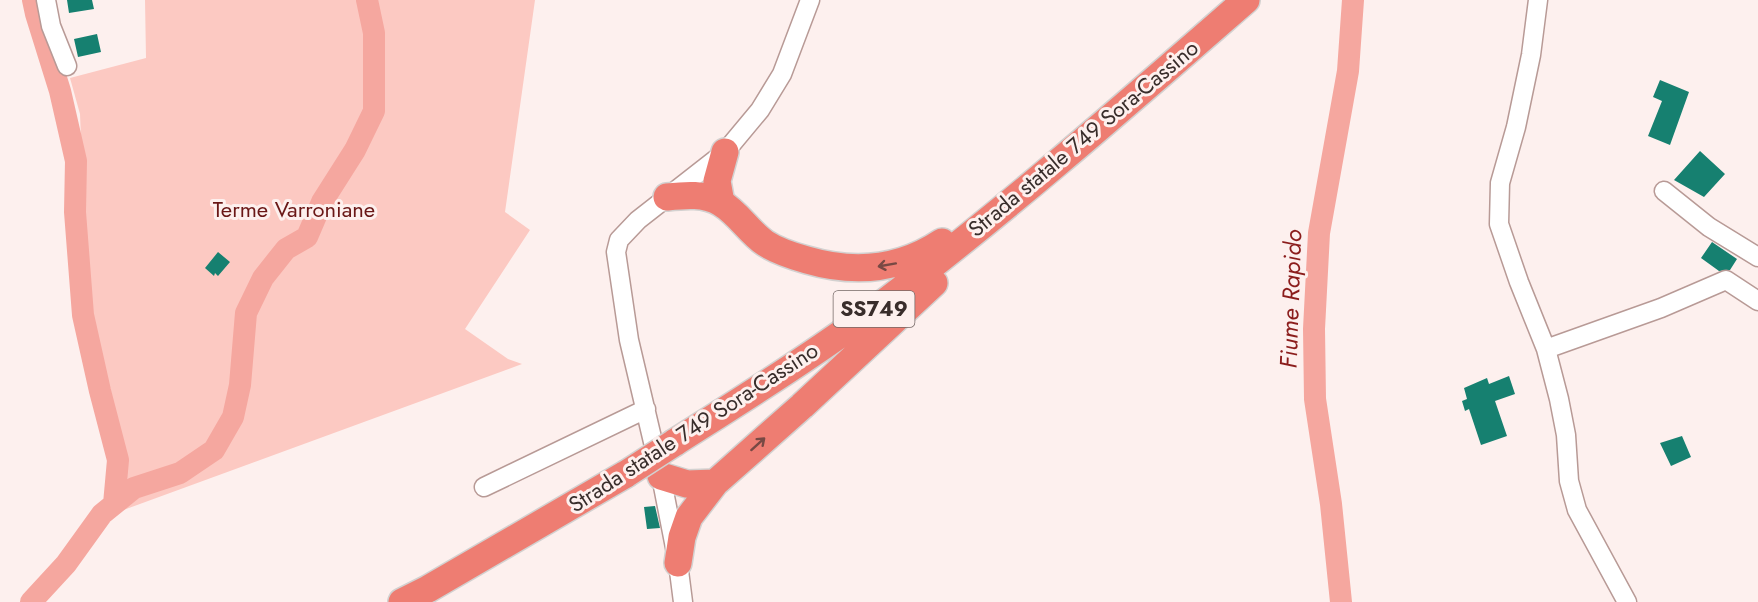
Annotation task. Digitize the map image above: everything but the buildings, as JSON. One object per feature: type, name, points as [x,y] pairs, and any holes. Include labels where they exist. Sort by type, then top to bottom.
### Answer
[{"type":"highway","name":"Strada statale 749 Sora-Cassino","points":[[402,602],[626,474],[761,387],[888,300],[1062,160],[1246,0]]},
{"type":"highway","points":[[721,203],[717,181],[725,152]]},
{"type":"highway","points":[[668,197],[700,196],[721,203],[766,244],[793,256],[839,268],[859,269],[901,262],[937,245],[1062,160]]},
{"type":"highway","points":[[678,563],[682,537],[689,517],[715,483],[870,343],[1062,160]]},
{"type":"highway","points":[[661,476],[687,484],[715,483]]},
{"type":"street","points":[[46,0],[51,26],[67,66]]},
{"type":"street","points":[[683,602],[661,476],[629,340],[616,252],[619,240],[638,220],[725,152],[760,110],[782,74],[810,0]]},
{"type":"street","points":[[1538,0],[1531,56],[1516,127],[1500,183],[1499,224],[1546,349],[1563,417],[1569,481],[1577,510],[1627,602]]},
{"type":"street","points":[[1664,191],[1708,227],[1758,257]]},
{"type":"street","points":[[1546,349],[1661,308],[1726,280],[1758,301]]},
{"type":"street","points":[[484,487],[646,409]]},
{"type":"green space","name":"Terme Varroniane","points":[[145,0],[535,0],[505,212],[530,230],[465,329],[508,359],[522,364],[118,512],[115,417],[88,313],[80,114],[70,78],[146,58]]},
{"type":"waterway","points":[[33,0],[60,91],[76,161],[75,212],[83,315],[118,460],[114,504]]},
{"type":"waterway","points":[[31,602],[66,564],[102,514],[134,488],[180,473],[214,450],[233,417],[240,385],[246,313],[263,278],[286,249],[307,237],[322,202],[355,150],[374,111],[374,33],[367,0]]},
{"type":"waterway","name":"Fiume Rapido","points":[[1341,602],[1331,504],[1315,399],[1314,329],[1319,233],[1348,71],[1353,0]]}]
